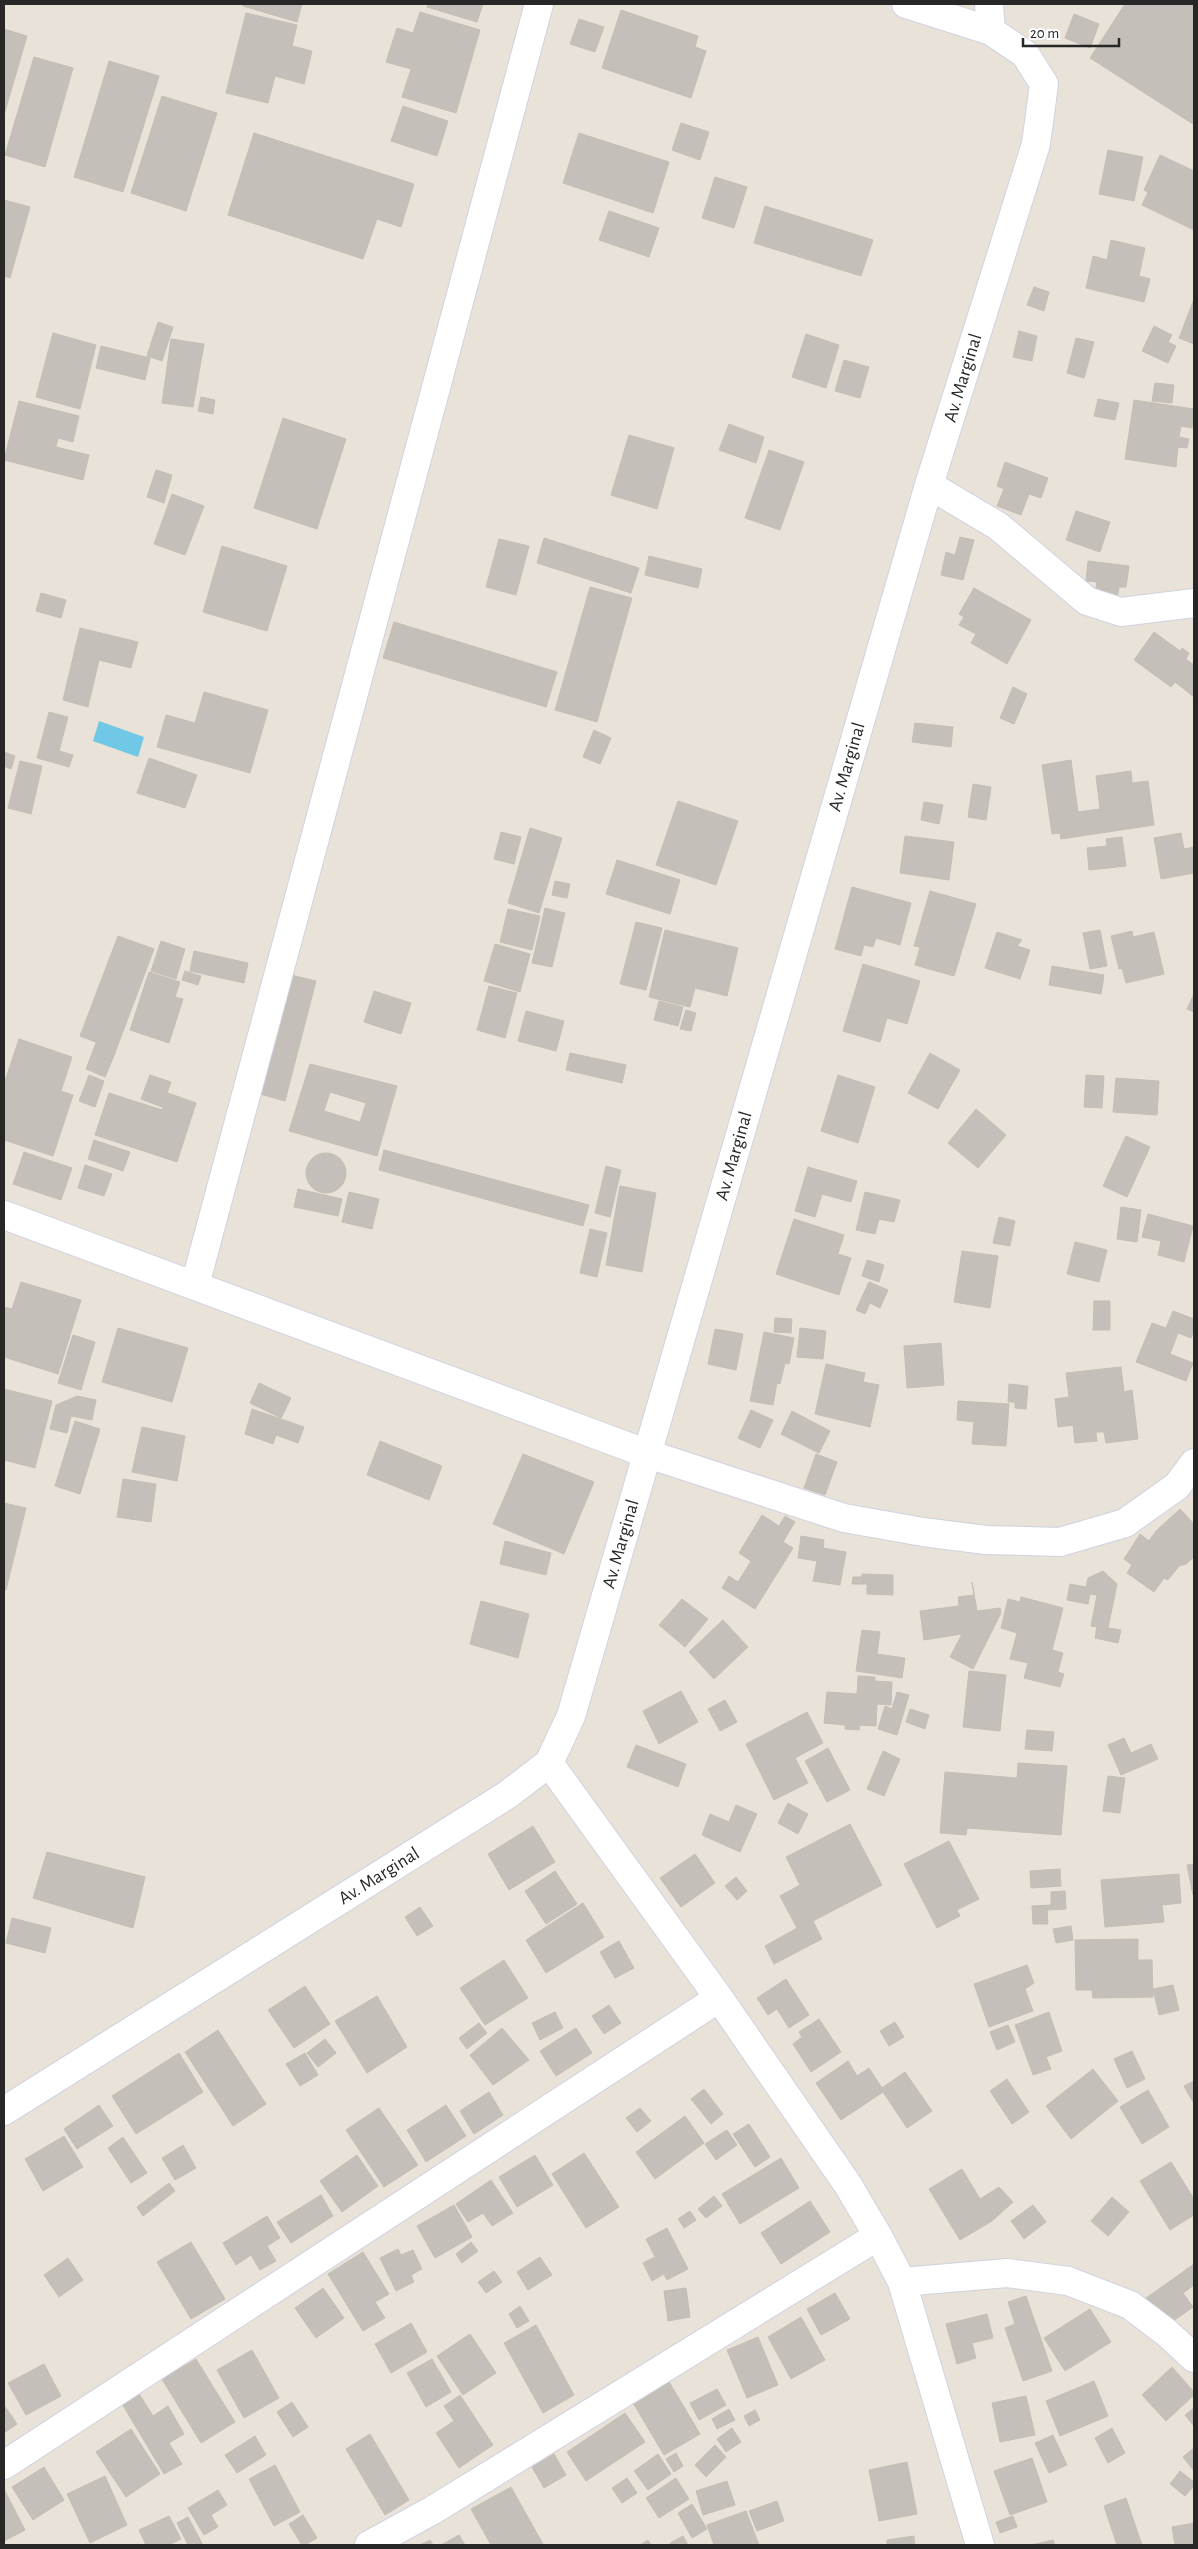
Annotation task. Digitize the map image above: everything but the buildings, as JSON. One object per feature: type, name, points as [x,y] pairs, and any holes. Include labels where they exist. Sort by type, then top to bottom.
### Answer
[{"type":"street","points":[[195,1285],[539,4]]},
{"type":"street","name":"Av. Marginal","points":[[4,2111],[507,1795],[549,1763],[571,1716],[929,485],[1036,144],[1044,84],[1025,54],[991,31],[906,4]]},
{"type":"street","points":[[989,4],[991,31]]},
{"type":"street","points":[[929,485],[998,526],[1087,602],[1121,612],[1194,603]]},
{"type":"street","points":[[4,1215],[648,1454],[844,1518],[923,1532],[986,1540],[1060,1542],[1124,1523],[1177,1486],[1194,1463]]},
{"type":"street","points":[[549,1763],[719,1998],[848,2185],[878,2236],[902,2282],[980,2545]]},
{"type":"street","points":[[4,2465],[719,1998]]},
{"type":"street","points":[[369,2545],[441,2505],[878,2236]]},
{"type":"street","points":[[902,2282],[1008,2273],[1068,2281],[1130,2306],[1167,2333],[1194,2358]]},
{"type":"water","points":[[99,721],[144,737],[138,757],[93,741]]}]
